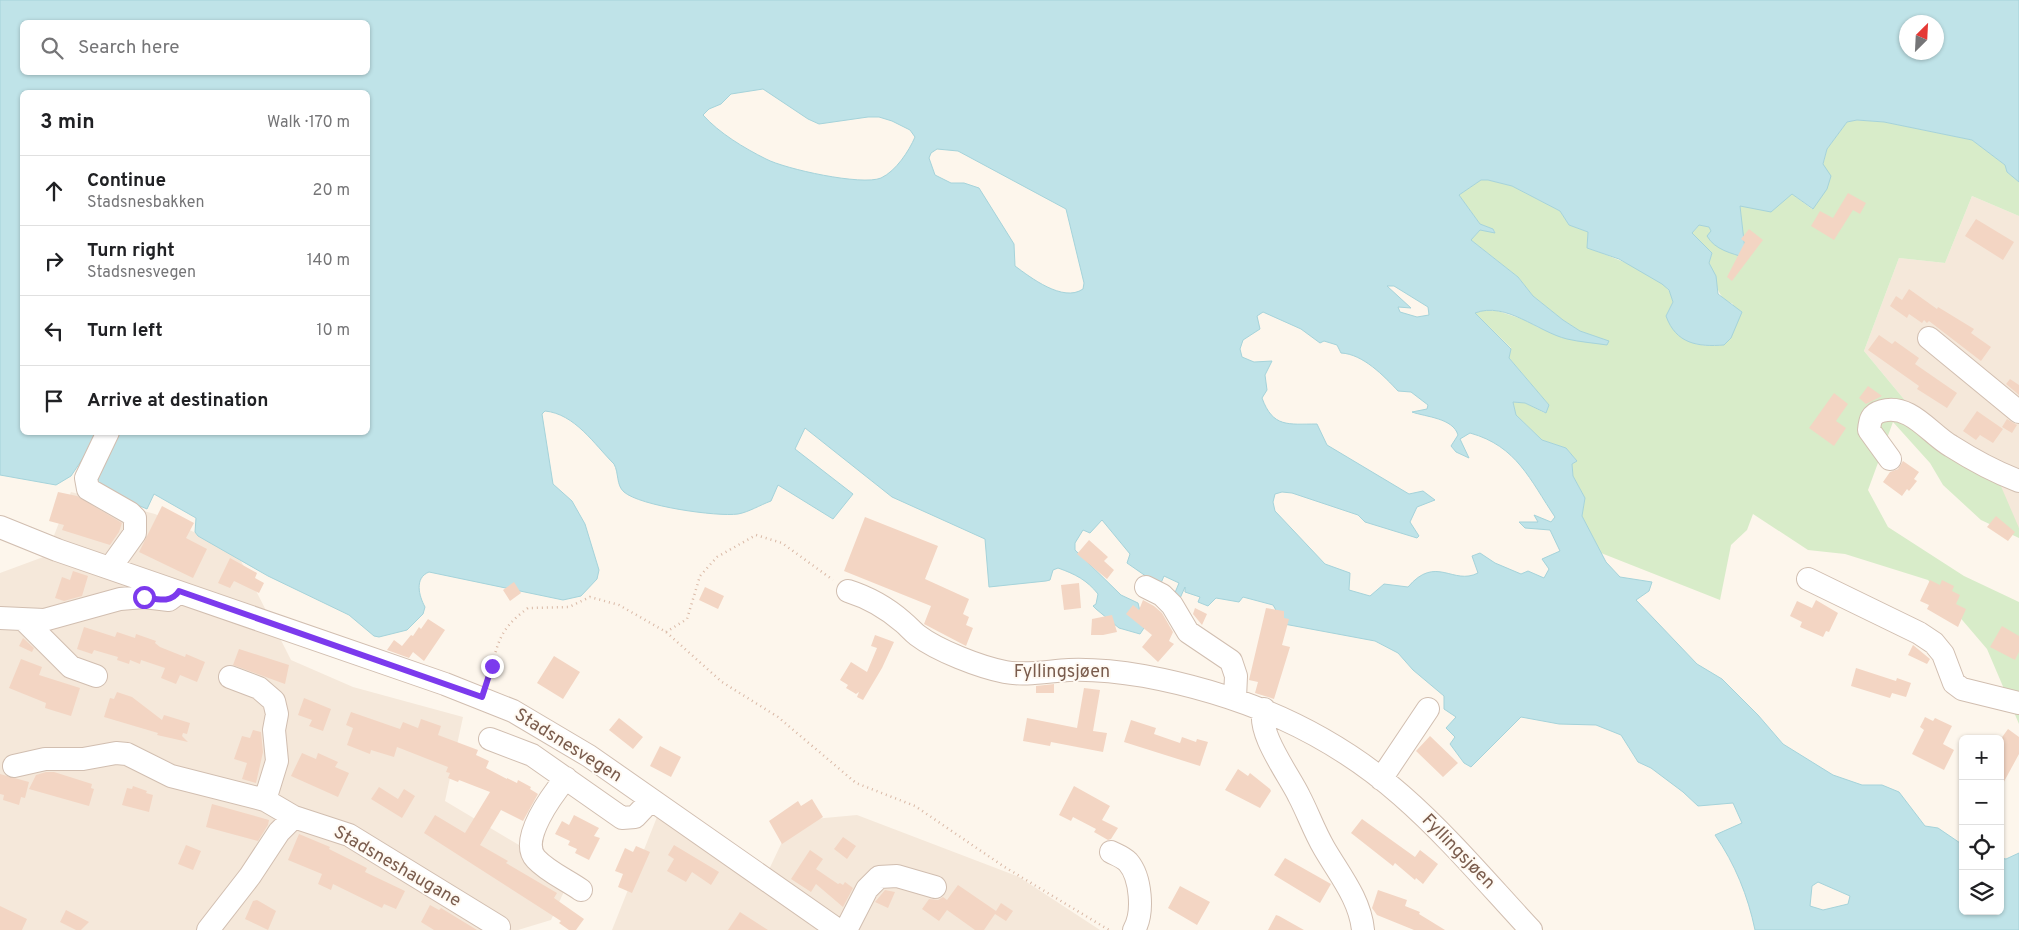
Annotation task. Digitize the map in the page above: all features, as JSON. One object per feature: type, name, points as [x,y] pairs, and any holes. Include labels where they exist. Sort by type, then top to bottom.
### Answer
[{"type":"street","points":[[1929,338],[2019,412]]},
{"type":"street","points":[[1890,459],[1869,430],[1870,419],[1876,413],[1887,409],[1903,411],[1916,418],[1960,452],[2019,481]]},
{"type":"street","points":[[107,435],[86,478],[88,489],[130,513],[135,518],[135,533],[110,568]]},
{"type":"street","name":"Stadsnesvegen","points":[[0,527],[110,568],[482,697],[546,728],[838,930]]},
{"type":"street","points":[[1808,579],[1919,633],[1934,643],[1943,654],[1954,683],[1962,689],[2019,703]]},
{"type":"street","points":[[1146,587],[1162,595],[1172,605],[1188,632],[1231,661],[1236,676],[1236,698]]},
{"type":"street","points":[[0,618],[44,620],[120,599],[144,597],[169,600],[175,597],[179,591]]},
{"type":"street","name":"Fyllingsjøen","points":[[848,591],[887,610],[918,636],[936,646],[986,666],[1016,673],[1084,671],[1116,672],[1144,676],[1206,689],[1264,709],[1329,743],[1381,778],[1433,825],[1531,930]]},
{"type":"street","points":[[24,620],[71,667],[96,676]]},
{"type":"street","points":[[230,677],[259,688],[274,701],[277,714],[274,730],[277,761],[265,800]]},
{"type":"street","points":[[1264,709],[1264,725],[1273,750],[1299,795],[1322,846],[1352,894],[1362,925]]},
{"type":"street","points":[[1381,778],[1422,722],[1428,709]]},
{"type":"street","name":"Stadsnesvegen","points":[[490,739],[532,755],[622,818],[635,817],[651,800]]},
{"type":"street","name":"Stadsneshaugane","points":[[14,766],[46,758],[83,759],[122,753],[137,758],[171,776],[265,800],[294,817],[348,835],[499,927]]},
{"type":"street","name":"Stadsnesvegen","points":[[566,778],[530,837],[530,846],[535,859],[581,890]]},
{"type":"street","points":[[208,930],[250,876],[280,832],[294,817]]},
{"type":"street","points":[[1111,852],[1128,863],[1136,874],[1139,907],[1138,929]]},
{"type":"street","points":[[846,930],[868,889],[879,877],[897,876],[935,887]]},
{"type":"path","points":[[666,632],[688,619],[700,576],[717,557],[756,535],[782,543],[848,591]]},
{"type":"path","points":[[482,697],[497,643],[504,629],[528,608],[569,607],[590,597],[619,605],[666,632],[722,682],[778,717],[856,783],[915,806],[1003,866],[1109,930]]},
{"type":"shaded area","points":[[1972,196],[2019,216],[2019,528],[1922,421],[1864,351],[1899,258],[1945,263]]},
{"type":"shaded area","points":[[71,492],[155,514],[196,533],[241,561],[291,660],[353,687],[463,717],[445,801],[571,876],[551,920],[518,930],[0,930],[0,573],[46,556]]},
{"type":"shaded area","points":[[663,802],[764,880],[792,821],[857,815],[1019,877],[1100,930],[612,930]]},
{"type":"green space","points":[[1857,120],[1884,122],[1972,140],[2005,165],[2007,172],[2019,182],[2019,216],[1972,196],[1945,263],[1899,258],[1864,351],[1922,421],[1997,477],[2019,528],[2019,538],[1981,520],[1943,485],[1930,463],[1893,422],[1868,490],[1888,527],[1964,576],[2019,602],[2019,724],[1987,649],[1928,580],[1845,554],[1808,550],[1753,514],[1747,530],[1731,545],[1720,600],[1601,553],[1582,516],[1585,498],[1573,476],[1572,464],[1577,461],[1566,448],[1542,440],[1516,415],[1513,402],[1525,403],[1545,413],[1549,405],[1509,358],[1511,348],[1475,313],[1484,310],[1498,311],[1525,320],[1539,328],[1608,341],[1580,331],[1563,320],[1533,296],[1518,277],[1471,240],[1480,230],[1495,232],[1493,229],[1480,224],[1459,195],[1481,180],[1488,180],[1512,186],[1560,211],[1569,225],[1588,232],[1587,248],[1632,266],[1664,285],[1670,292],[1673,302],[1666,316],[1679,332],[1690,341],[1703,345],[1724,345],[1733,304],[1726,300],[1719,292],[1709,263],[1712,253],[1692,233],[1699,225],[1709,227],[1711,231],[1740,205],[1792,194],[1812,209],[1827,149],[1847,122]]},
{"type":"water","points":[[0,0],[2019,0],[2019,182],[2007,172],[2005,165],[1972,140],[1884,122],[1857,120],[1847,122],[1827,149],[1823,164],[1831,176],[1827,189],[1813,209],[1792,194],[1771,212],[1740,206],[1746,258],[1714,245],[1707,236],[1711,231],[1709,227],[1699,225],[1692,233],[1712,253],[1709,263],[1716,276],[1718,294],[1742,312],[1731,338],[1724,345],[1697,344],[1682,338],[1670,325],[1666,316],[1673,302],[1669,290],[1619,259],[1587,248],[1588,232],[1569,225],[1560,211],[1512,186],[1488,180],[1481,180],[1459,195],[1480,224],[1493,229],[1495,233],[1480,230],[1471,240],[1518,277],[1533,296],[1563,320],[1580,331],[1609,341],[1607,345],[1567,339],[1510,314],[1498,311],[1487,310],[1475,313],[1511,349],[1509,358],[1549,405],[1546,413],[1525,403],[1513,402],[1516,415],[1542,440],[1566,448],[1577,461],[1572,464],[1573,476],[1585,498],[1582,516],[1606,562],[1620,577],[1652,582],[1649,591],[1636,600],[1697,664],[1722,679],[1758,715],[1783,744],[1833,775],[1862,785],[1882,785],[1899,792],[1925,826],[1938,828],[1959,842],[1959,915],[2004,915],[2004,859],[2019,853],[2019,930],[1755,930],[1749,905],[1740,881],[1729,857],[1715,835],[1742,823],[1733,803],[1698,806],[1651,768],[1638,762],[1621,735],[1596,725],[1559,724],[1521,717],[1471,767],[1464,763],[1450,744],[1455,737],[1446,728],[1456,717],[1444,709],[1444,696],[1413,670],[1398,653],[1375,641],[1284,624],[1273,605],[1243,597],[1239,602],[1216,598],[1208,606],[1198,602],[1200,597],[1185,592],[1185,587],[1177,605],[1172,600],[1179,583],[1164,576],[1158,590],[1150,579],[1127,563],[1130,554],[1102,520],[1090,533],[1083,530],[1075,543],[1075,550],[1121,595],[1138,603],[1144,628],[1140,634],[1119,628],[1093,606],[1096,604],[1098,594],[1090,585],[1058,568],[1053,570],[1050,580],[989,587],[985,539],[892,497],[805,428],[795,449],[853,494],[833,519],[778,485],[771,501],[738,514],[697,512],[646,502],[633,497],[621,489],[614,464],[583,431],[566,418],[556,413],[545,411],[542,414],[553,484],[572,501],[585,524],[599,570],[597,579],[581,596],[563,600],[429,572],[421,578],[419,588],[425,607],[423,614],[407,630],[379,637],[374,636],[349,615],[268,576],[198,536],[195,532],[196,518],[154,494],[147,509],[95,487],[113,435],[370,435],[370,90],[20,90],[20,435],[99,435],[71,476],[56,485],[0,475]],"holes":[[[763,89],[808,119],[819,124],[879,117],[910,130],[915,137],[892,171],[881,178],[871,180],[841,178],[806,172],[776,163],[732,140],[703,115],[709,109],[721,104],[731,94]],[[937,149],[958,151],[1066,209],[1084,283],[1083,289],[1066,293],[1057,291],[1038,282],[1015,266],[1014,244],[979,188],[964,183],[951,183],[935,175],[929,158],[931,153]],[[1387,286],[1394,286],[1428,307],[1429,315],[1417,317],[1400,312],[1398,307],[1411,308]],[[1263,312],[1301,329],[1320,343],[1324,341],[1337,345],[1341,353],[1349,354],[1365,362],[1380,373],[1398,391],[1411,392],[1428,405],[1427,409],[1412,412],[1438,419],[1455,429],[1458,435],[1451,446],[1456,452],[1469,458],[1460,439],[1470,433],[1500,446],[1511,456],[1530,478],[1555,517],[1551,522],[1534,515],[1538,522],[1519,522],[1525,528],[1550,530],[1560,551],[1542,559],[1549,569],[1544,578],[1528,571],[1521,574],[1495,563],[1480,553],[1472,556],[1478,573],[1469,576],[1436,571],[1418,577],[1408,587],[1384,584],[1370,596],[1349,590],[1350,573],[1325,564],[1275,511],[1273,502],[1275,494],[1282,492],[1292,493],[1358,515],[1365,522],[1417,538],[1419,536],[1410,522],[1417,507],[1435,500],[1423,491],[1409,494],[1327,445],[1317,424],[1290,424],[1271,415],[1262,398],[1267,390],[1265,375],[1272,361],[1254,362],[1242,357],[1240,349],[1243,340],[1260,329],[1257,316]],[[1818,882],[1850,896],[1848,904],[1823,910],[1810,906],[1812,886]]]},
{"type":"building","points":[[1848,193],[1866,203],[1860,214],[1853,210],[1834,240],[1811,226],[1820,211],[1833,218]]},
{"type":"building","points":[[1976,219],[2014,242],[2003,260],[1965,236]]},
{"type":"building","points":[[1749,229],[1763,240],[1732,281],[1727,277],[1745,242],[1741,239]]},
{"type":"building","points":[[1909,289],[1937,309],[1938,307],[1974,329],[1971,333],[1991,347],[1981,361],[1929,321],[1927,323],[1924,320],[1922,323],[1909,314],[1907,318],[1890,306],[1896,296],[1902,300]]},
{"type":"building","points":[[1879,335],[1892,344],[1895,341],[1919,358],[1915,364],[1957,393],[1947,408],[1917,389],[1919,386],[1868,350]]},
{"type":"building","points":[[2010,379],[2019,385],[2019,395],[2006,384]]},
{"type":"building","points":[[1868,386],[1882,396],[1866,404],[1859,398]]},
{"type":"building","points":[[1834,393],[1848,404],[1836,421],[1846,428],[1834,446],[1809,428]]},
{"type":"building","points":[[1977,411],[2003,429],[1993,443],[1980,435],[1976,440],[1963,431]]},
{"type":"building","points":[[2007,419],[2017,425],[2012,433],[2002,427]]},
{"type":"building","points":[[1903,461],[1919,472],[1914,479],[1917,481],[1902,496],[1883,482],[1890,472],[1898,469]]},
{"type":"building","points":[[58,492],[77,496],[122,523],[119,532],[110,545],[62,530],[64,525],[49,521]]},
{"type":"building","points":[[162,506],[194,523],[186,538],[207,549],[193,578],[139,552]]},
{"type":"building","points":[[1996,516],[2015,532],[2008,541],[1987,527]]},
{"type":"building","points":[[865,517],[938,546],[925,579],[969,599],[963,614],[969,617],[966,625],[973,628],[966,646],[924,624],[931,606],[844,571]]},
{"type":"building","points":[[1089,540],[1108,557],[1104,561],[1114,570],[1107,579],[1077,554]]},
{"type":"building","points":[[230,558],[257,573],[255,578],[264,583],[259,593],[234,581],[230,588],[218,583]]},
{"type":"building","points":[[73,571],[88,576],[82,596],[64,601],[55,598],[62,577],[70,580]]},
{"type":"building","points":[[1930,580],[1940,585],[1942,580],[1954,586],[1952,591],[1960,595],[1956,604],[1966,609],[1958,627],[1927,609],[1929,605],[1920,601]]},
{"type":"building","points":[[514,582],[521,593],[510,601],[503,590]]},
{"type":"building","points":[[1079,583],[1081,608],[1064,610],[1061,585]]},
{"type":"building","points":[[705,587],[724,596],[718,609],[699,600]]},
{"type":"building","points":[[1143,600],[1162,613],[1173,632],[1169,641],[1174,644],[1158,662],[1142,647],[1152,635],[1126,614],[1133,605],[1139,610]]},
{"type":"building","points":[[1816,600],[1838,613],[1829,632],[1826,631],[1823,637],[1800,627],[1802,622],[1790,616],[1797,601],[1812,608]]},
{"type":"building","points":[[1195,608],[1207,614],[1202,625],[1193,614]]},
{"type":"building","points":[[1266,608],[1284,611],[1284,618],[1289,619],[1282,645],[1290,647],[1274,699],[1255,693],[1258,682],[1249,680]]},
{"type":"building","points":[[1112,615],[1117,632],[1091,635],[1092,619]]},
{"type":"building","points":[[428,619],[445,630],[424,661],[413,652],[409,658],[387,650],[394,640],[402,646],[411,635],[413,636],[419,627],[421,629]]},
{"type":"building","points":[[2002,626],[2019,636],[2019,652],[2015,660],[1990,647]]},
{"type":"building","points":[[84,627],[115,637],[117,632],[135,638],[136,634],[156,641],[155,643],[160,647],[185,657],[186,654],[205,662],[197,682],[180,675],[176,684],[161,678],[165,668],[141,660],[140,664],[130,660],[129,664],[117,660],[118,657],[94,650],[92,654],[77,649]]},
{"type":"building","points":[[875,635],[894,642],[882,668],[863,700],[857,697],[859,692],[856,694],[846,688],[848,685],[840,680],[851,662],[867,672],[877,648],[871,646]]},
{"type":"building","points":[[23,638],[34,648],[32,652],[19,646]]},
{"type":"building","points":[[1913,645],[1930,659],[1927,664],[1908,655]]},
{"type":"building","points":[[239,649],[289,665],[285,684],[233,665]]},
{"type":"building","points":[[554,656],[580,672],[563,699],[537,683]]},
{"type":"building","points":[[21,659],[42,667],[39,675],[80,688],[71,716],[45,708],[46,703],[9,688]]},
{"type":"building","points":[[1856,668],[1896,681],[1897,678],[1911,683],[1906,697],[1892,693],[1890,698],[1851,686]]},
{"type":"building","points":[[1054,684],[1054,693],[1036,693],[1036,686]]},
{"type":"building","points":[[1084,688],[1100,690],[1093,731],[1107,733],[1103,752],[1051,742],[1050,746],[1023,741],[1027,718],[1077,728]]},
{"type":"building","points":[[117,692],[132,697],[162,720],[164,715],[190,723],[187,734],[183,733],[182,736],[188,742],[157,735],[158,733],[104,717],[110,698],[114,699]]},
{"type":"building","points":[[304,698],[331,709],[323,731],[309,726],[312,720],[298,715]]},
{"type":"building","points":[[351,712],[400,729],[403,722],[418,728],[421,719],[441,726],[438,735],[478,750],[476,755],[489,761],[486,768],[507,779],[517,783],[518,780],[531,787],[530,789],[538,794],[523,821],[501,810],[480,845],[508,861],[506,863],[557,893],[554,898],[584,919],[576,930],[569,930],[559,923],[561,921],[424,833],[435,815],[465,833],[490,792],[459,780],[458,782],[448,778],[450,773],[446,772],[448,767],[397,747],[394,757],[371,750],[370,754],[347,745],[353,728],[346,725]]},
{"type":"building","points":[[1925,717],[1933,721],[1935,718],[1952,726],[1943,744],[1954,750],[1944,770],[1912,754],[1924,730],[1920,727]]},
{"type":"building","points":[[619,718],[643,737],[633,749],[609,730]]},
{"type":"building","points":[[1131,720],[1156,728],[1154,734],[1180,743],[1182,737],[1196,742],[1197,739],[1208,742],[1200,766],[1124,742]]},
{"type":"building","points":[[2008,729],[2019,737],[2019,754],[2004,782],[2004,735]]},
{"type":"building","points":[[253,730],[261,732],[263,752],[256,783],[242,779],[247,763],[234,759],[242,736],[250,738]]},
{"type":"building","points":[[1430,736],[1458,763],[1443,777],[1416,751]]},
{"type":"building","points":[[660,746],[681,757],[671,777],[650,766]]},
{"type":"building","points":[[302,753],[316,759],[318,753],[338,762],[335,767],[349,773],[338,797],[291,776]]},
{"type":"building","points":[[1238,769],[1248,776],[1250,773],[1270,789],[1271,791],[1260,808],[1225,790]]},
{"type":"building","points":[[54,772],[92,784],[91,788],[94,789],[89,806],[29,789],[36,775]]},
{"type":"building","points":[[0,774],[29,782],[25,798],[21,797],[19,805],[3,800],[4,795],[0,794]]},
{"type":"building","points":[[133,786],[153,795],[149,812],[122,805],[127,788],[132,789]]},
{"type":"building","points":[[1074,786],[1110,806],[1102,820],[1118,828],[1111,839],[1108,840],[1094,832],[1096,829],[1073,817],[1071,821],[1059,815]]},
{"type":"building","points":[[379,787],[398,799],[404,789],[415,796],[402,818],[371,799]]},
{"type":"building","points":[[812,799],[823,817],[782,844],[769,821],[798,801],[801,806]]},
{"type":"building","points":[[212,804],[269,820],[268,825],[258,841],[206,827]]},
{"type":"building","points":[[574,815],[599,828],[594,836],[600,838],[589,860],[575,853],[577,849],[568,845],[570,841],[555,834],[562,821],[569,825]]},
{"type":"building","points":[[1362,819],[1415,857],[1420,850],[1438,864],[1423,884],[1416,878],[1415,880],[1395,863],[1393,866],[1351,833]]},
{"type":"building","points":[[299,834],[330,847],[329,849],[367,868],[365,872],[405,891],[396,909],[384,904],[382,908],[333,884],[331,890],[318,884],[322,874],[288,860]]},
{"type":"building","points":[[843,837],[856,846],[847,859],[834,849]]},
{"type":"building","points":[[186,845],[201,851],[193,870],[178,864]]},
{"type":"building","points":[[674,845],[719,872],[711,885],[692,872],[686,882],[667,871],[674,859],[668,855]]},
{"type":"building","points":[[636,846],[650,852],[632,893],[618,887],[623,874],[615,871],[625,848],[633,852]]},
{"type":"building","points":[[810,850],[823,859],[816,869],[838,884],[843,885],[845,882],[853,888],[843,907],[816,884],[811,892],[791,879]]},
{"type":"building","points":[[1285,858],[1331,884],[1320,903],[1274,875]]},
{"type":"building","points":[[958,885],[996,911],[1001,903],[1013,911],[1006,921],[995,914],[984,930],[975,930],[947,910],[939,921],[922,909],[929,899],[938,900],[943,897],[947,900]]},
{"type":"building","points":[[1180,886],[1210,902],[1197,925],[1168,908]]},
{"type":"building","points":[[885,890],[895,892],[888,908],[875,902]]},
{"type":"building","points":[[1378,890],[1407,900],[1405,906],[1420,912],[1419,914],[1445,930],[1414,930],[1377,915],[1372,908]]},
{"type":"building","points":[[257,900],[276,911],[268,930],[245,919],[253,901]]},
{"type":"building","points":[[430,905],[439,910],[441,908],[477,930],[434,930],[421,922]]},
{"type":"building","points":[[0,906],[27,919],[22,930],[0,930]]},
{"type":"building","points":[[66,910],[89,922],[81,930],[76,930],[60,922]]},
{"type":"building","points":[[740,912],[768,930],[728,930]]},
{"type":"building","points":[[1276,915],[1279,916],[1304,930],[1268,930]]},
{"type":"route","points":[[144,597],[169,600],[175,597],[179,591],[482,697],[492,666]]}]
